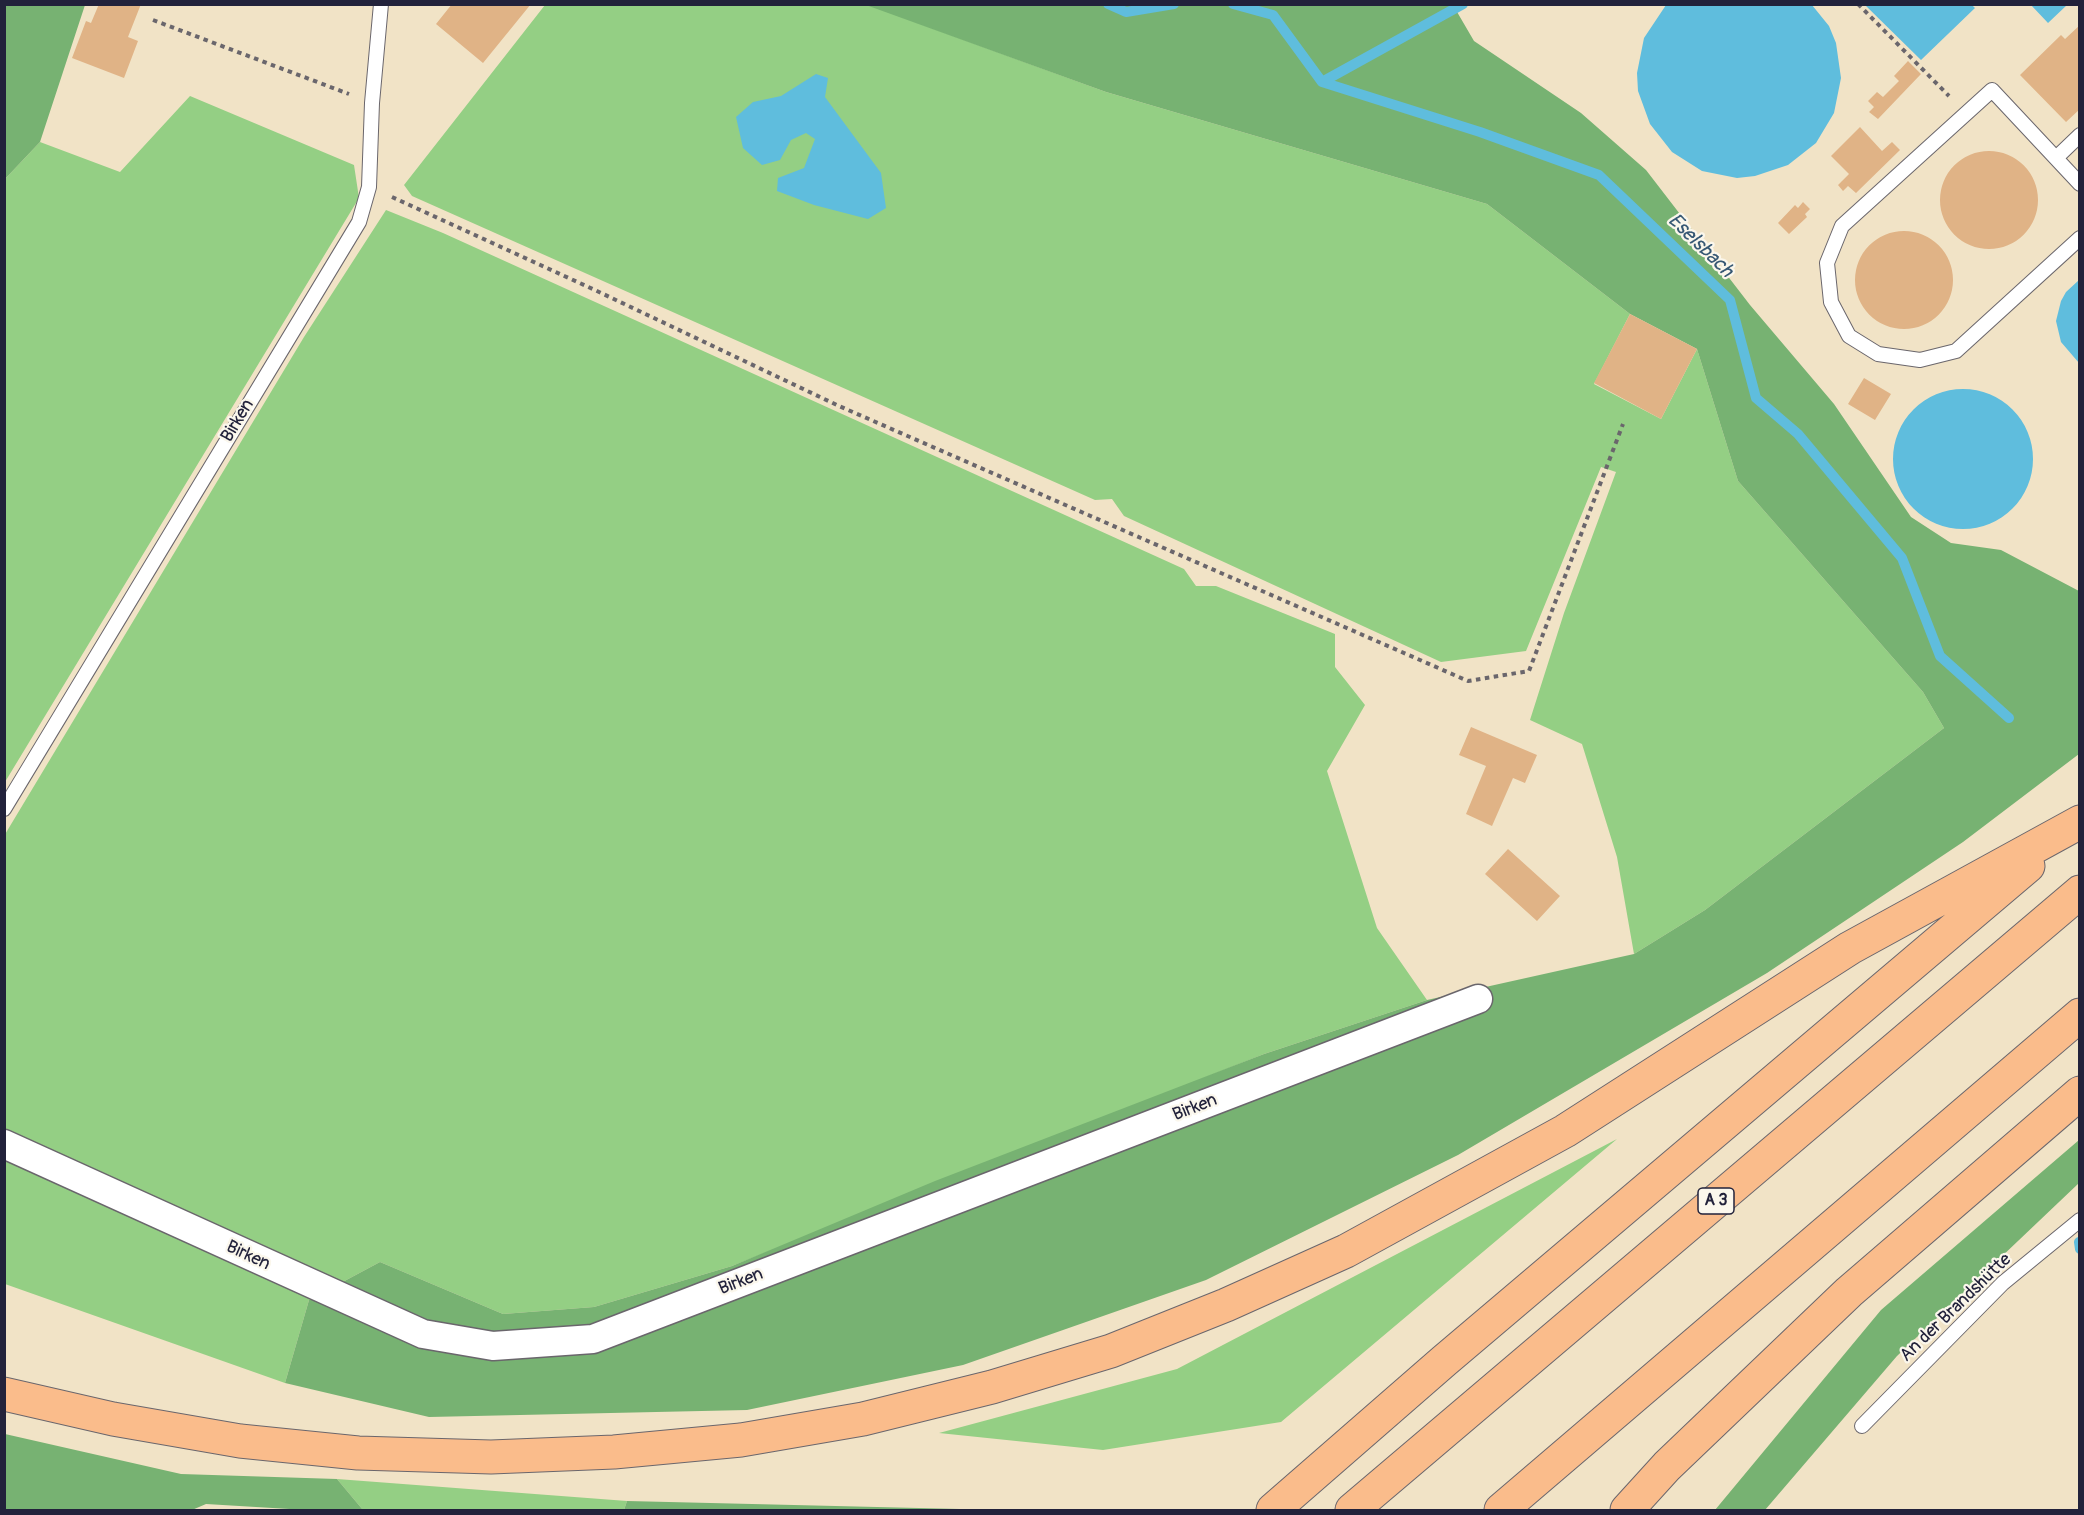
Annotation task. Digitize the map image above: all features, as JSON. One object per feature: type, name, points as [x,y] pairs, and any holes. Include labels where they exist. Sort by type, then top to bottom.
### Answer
[{"type":"highway","points":[[4,1394],[113,1419],[240,1441],[358,1453],[491,1457],[614,1452],[741,1440],[863,1419],[992,1387],[1111,1350],[1227,1305],[1346,1251],[1565,1131],[1850,948],[2079,822]]},
{"type":"highway","points":[[1273,1510],[1444,1361],[2079,822]]},
{"type":"highway","name":"A 3","points":[[1352,1510],[2079,892]]},
{"type":"highway","points":[[1501,1510],[2079,1015]]},
{"type":"highway","points":[[1627,1510],[1667,1466],[1849,1292],[2079,1093]]},
{"type":"street","name":"Birken","points":[[4,1144],[423,1334],[493,1346],[593,1339],[1478,999]]},
{"type":"lane","name":"Birken","points":[[4,809],[359,222],[369,187],[372,103],[381,4]]},
{"type":"lane","points":[[2079,184],[1992,90],[1842,226],[1827,263],[1831,302],[1849,336],[1878,354],[1920,360],[1956,351],[2079,238]]},
{"type":"lane","points":[[2056,158],[2079,135]]},
{"type":"lane","name":"An der Brandshütte","points":[[1862,1426],[2003,1283],[2079,1220]]},
{"type":"path","points":[[1858,4],[1966,113]]},
{"type":"path","points":[[153,20],[372,103]]},
{"type":"path","points":[[369,187],[597,291],[838,406],[1468,681],[1529,671],[1623,424]]},
{"type":"green space","points":[[5,4],[85,5],[40,142],[5,179]]},
{"type":"green space","points":[[866,4],[1106,92],[1487,204],[1630,314],[1594,384],[1661,419],[1697,349],[1738,481],[1923,692],[1944,728],[1705,910],[1634,954],[1617,857],[1582,744],[1530,720],[1564,613],[1616,472],[1601,467],[1526,651],[1441,662],[1124,516],[1112,499],[1095,500],[412,196],[404,185],[545,5]]},
{"type":"green space","points":[[866,5],[1453,5],[1474,41],[1581,113],[1646,170],[1750,305],[1834,404],[1911,517],[1951,543],[2001,550],[2079,591],[2079,754],[1963,842],[1767,973],[1458,1155],[1206,1280],[963,1365],[747,1410],[429,1417],[285,1383],[309,1300],[380,1262],[503,1314],[594,1307],[732,1266],[935,1181],[1264,1054],[1427,1000],[1634,954],[1705,910],[1944,728],[1923,692],[1738,481],[1697,349],[1630,314],[1487,204],[1106,92]]},
{"type":"green space","points":[[190,96],[354,165],[359,198],[5,782],[5,179],[40,142],[120,172]]},
{"type":"green space","points":[[386,210],[443,233],[1184,569],[1196,586],[1216,586],[1335,634],[1335,667],[1365,705],[1327,771],[1377,928],[1427,1000],[1264,1054],[732,1266],[594,1307],[503,1314],[380,1262],[309,1300],[285,1383],[5,1284],[4,836],[304,337]]},
{"type":"green space","points":[[1617,1139],[1281,1422],[1103,1450],[939,1433],[1177,1369]]},
{"type":"green space","points":[[2079,1140],[2079,1183],[1897,1356],[1765,1510],[1715,1510],[1881,1310]]},
{"type":"green space","points":[[5,1434],[181,1474],[337,1479],[363,1510],[306,1510],[206,1504],[192,1510],[5,1510]]},
{"type":"green space","points":[[337,1479],[627,1501],[624,1510],[363,1510]]},
{"type":"green space","points":[[627,1501],[1002,1510],[624,1510]]},
{"type":"water","points":[[2031,4],[2067,5],[2048,23]]},
{"type":"water","points":[[1666,5],[1812,5],[1829,26],[1836,43],[1841,78],[1834,113],[1816,143],[1788,165],[1755,176],[1737,178],[1702,171],[1672,152],[1650,124],[1638,91],[1637,73],[1644,38]]},
{"type":"water","points":[[1865,5],[1972,5],[1975,8],[1921,60]]},
{"type":"water","points":[[816,74],[828,78],[825,97],[881,173],[886,208],[868,219],[814,205],[777,191],[778,178],[804,168],[815,139],[806,133],[791,140],[780,160],[762,165],[743,148],[736,117],[753,102],[781,96]]},
{"type":"water","points":[[2079,280],[2079,363],[2061,342],[2056,321],[2066,292]]},
{"type":"water","points":[[1963,389],[1990,394],[2013,409],[2028,432],[2033,459],[2028,486],[2013,509],[1990,524],[1963,529],[1936,524],[1913,509],[1898,486],[1893,459],[1898,432],[1913,409],[1936,394]]},
{"type":"building","points":[[99,4],[141,4],[128,37],[138,41],[124,78],[72,58],[86,21],[91,23]]},
{"type":"building","points":[[452,4],[531,4],[483,63],[436,24]]},
{"type":"building","points":[[2080,25],[2080,109],[2066,122],[2020,75],[2061,35],[2065,39]]},
{"type":"building","points":[[1908,61],[1921,74],[1878,119],[1869,112],[1874,107],[1868,101],[1877,92],[1883,97],[1899,81],[1894,76]]},
{"type":"building","points":[[1860,127],[1882,151],[1892,142],[1900,150],[1856,193],[1848,186],[1843,191],[1838,185],[1849,174],[1831,156]]},
{"type":"building","points":[[1989,151],[1999,152],[2016,159],[2030,173],[2037,190],[2037,210],[2030,227],[2016,241],[1999,248],[1989,249],[1979,248],[1962,241],[1948,227],[1941,210],[1940,200],[1941,190],[1948,173],[1962,159],[1979,152]]},
{"type":"building","points":[[1803,202],[1810,209],[1805,214],[1807,217],[1789,234],[1778,223],[1795,205],[1798,208]]},
{"type":"building","points":[[1904,231],[1914,232],[1931,239],[1945,253],[1952,270],[1952,290],[1945,307],[1931,321],[1914,328],[1904,329],[1894,328],[1877,321],[1863,307],[1856,290],[1855,280],[1856,270],[1863,253],[1877,239],[1894,232]]},
{"type":"building","points":[[1630,314],[1697,349],[1661,419],[1594,383]]},
{"type":"building","points":[[1864,378],[1891,394],[1875,420],[1848,404]]},
{"type":"building","points":[[1471,727],[1537,755],[1525,783],[1513,778],[1492,826],[1466,814],[1486,766],[1459,755]]},
{"type":"building","points":[[1508,849],[1560,896],[1537,921],[1485,874]]},
{"type":"waterway","name":"Eselsbach","points":[[1108,4],[1126,12],[1174,4]]},
{"type":"waterway","name":"Eselsbach","points":[[1233,4],[1273,15],[1322,82],[1480,132],[1599,175],[1730,300],[1756,398],[1798,434],[1902,558],[1940,656],[2009,718]]},
{"type":"waterway","points":[[1322,82],[1463,4]]},
{"type":"waterway","name":"Eselsbach","points":[[2079,1242],[2080,1249]]}]
